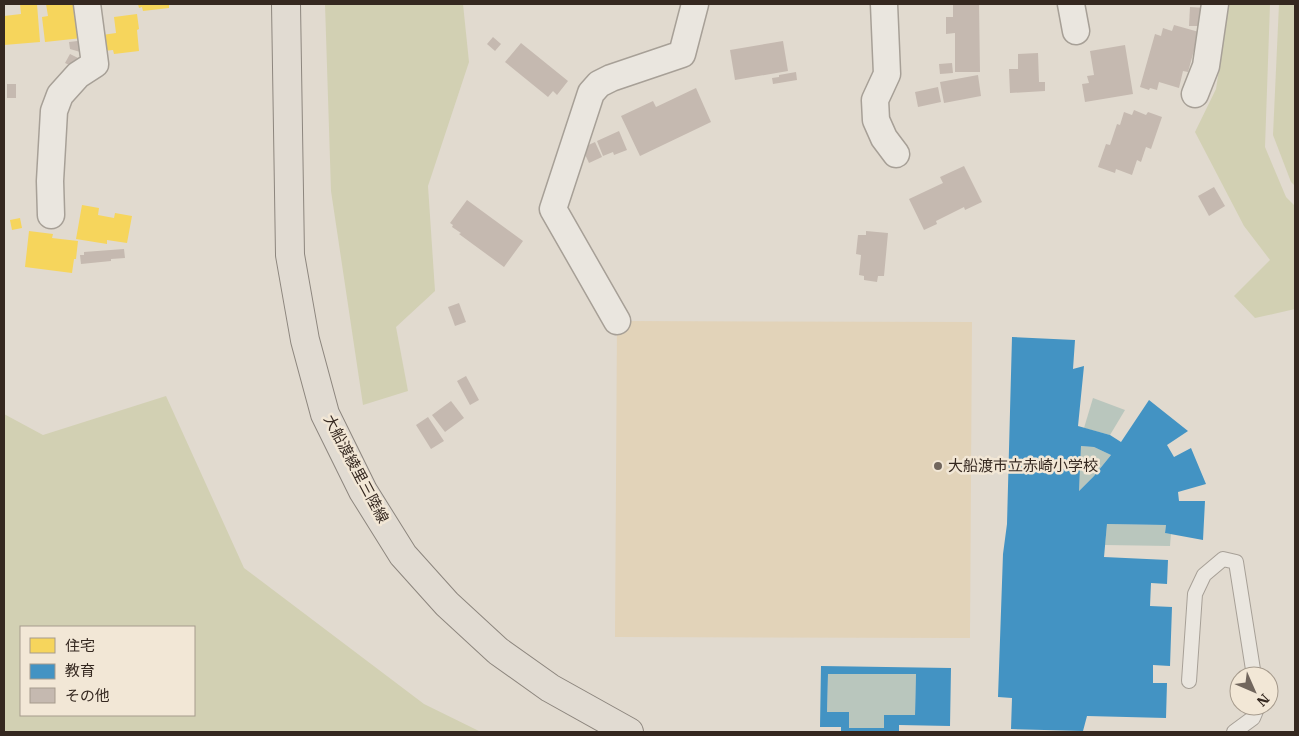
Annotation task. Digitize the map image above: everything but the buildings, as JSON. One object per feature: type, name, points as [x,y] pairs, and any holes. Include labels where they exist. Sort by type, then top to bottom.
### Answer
[{"type":"main road","name":"大船渡綾里三陸線","points":[[286,4],[290,255],[305,340],[325,414],[363,491],[403,555],[447,604],[498,651],[550,688],[617,730]]},
{"type":"street","points":[[52,215],[50,181],[54,111],[60,95],[78,75],[94,64],[87,4]]},
{"type":"street","points":[[617,321],[553,209],[591,94],[599,84],[610,78],[682,54],[695,4]]},
{"type":"street","points":[[884,4],[887,74],[875,100],[875,110],[876,120],[884,138],[896,154]]},
{"type":"street","points":[[1070,4],[1076,31]]},
{"type":"street","points":[[1195,94],[1206,66],[1215,4]]},
{"type":"lane","points":[[1189,681],[1194,594],[1204,575],[1223,559],[1236,562],[1252,666]]},
{"type":"lane","points":[[1234,732],[1254,716]]},
{"type":"shaded area","points":[[325,4],[463,4],[469,62],[428,186],[435,291],[396,327],[408,391],[363,405],[331,191]]},
{"type":"shaded area","points":[[1229,4],[1270,4],[1265,147],[1286,197],[1295,206],[1295,309],[1255,318],[1234,296],[1270,260],[1244,226],[1195,132],[1216,89]]},
{"type":"shaded area","points":[[1279,4],[1295,4],[1295,186],[1291,182],[1273,135]]},
{"type":"shaded area","points":[[166,396],[244,568],[424,704],[481,732],[4,732],[4,414],[43,435]]},
{"type":"shaded area","points":[[1093,398],[1125,410],[1110,435],[1084,428]]},
{"type":"shaded area","points":[[1081,446],[1094,447],[1111,455],[1079,491]]},
{"type":"shaded area","points":[[1107,524],[1166,525],[1165,533],[1171,534],[1170,546],[1105,545]]},
{"type":"shaded area","points":[[828,674],[916,674],[915,715],[884,715],[884,728],[849,728],[849,712],[827,712]]},
{"type":"sand","points":[[617,321],[972,322],[970,638],[615,637]]},
{"type":"place","name":"大船渡市立赤崎小学校","points":[[938,466]]}]
